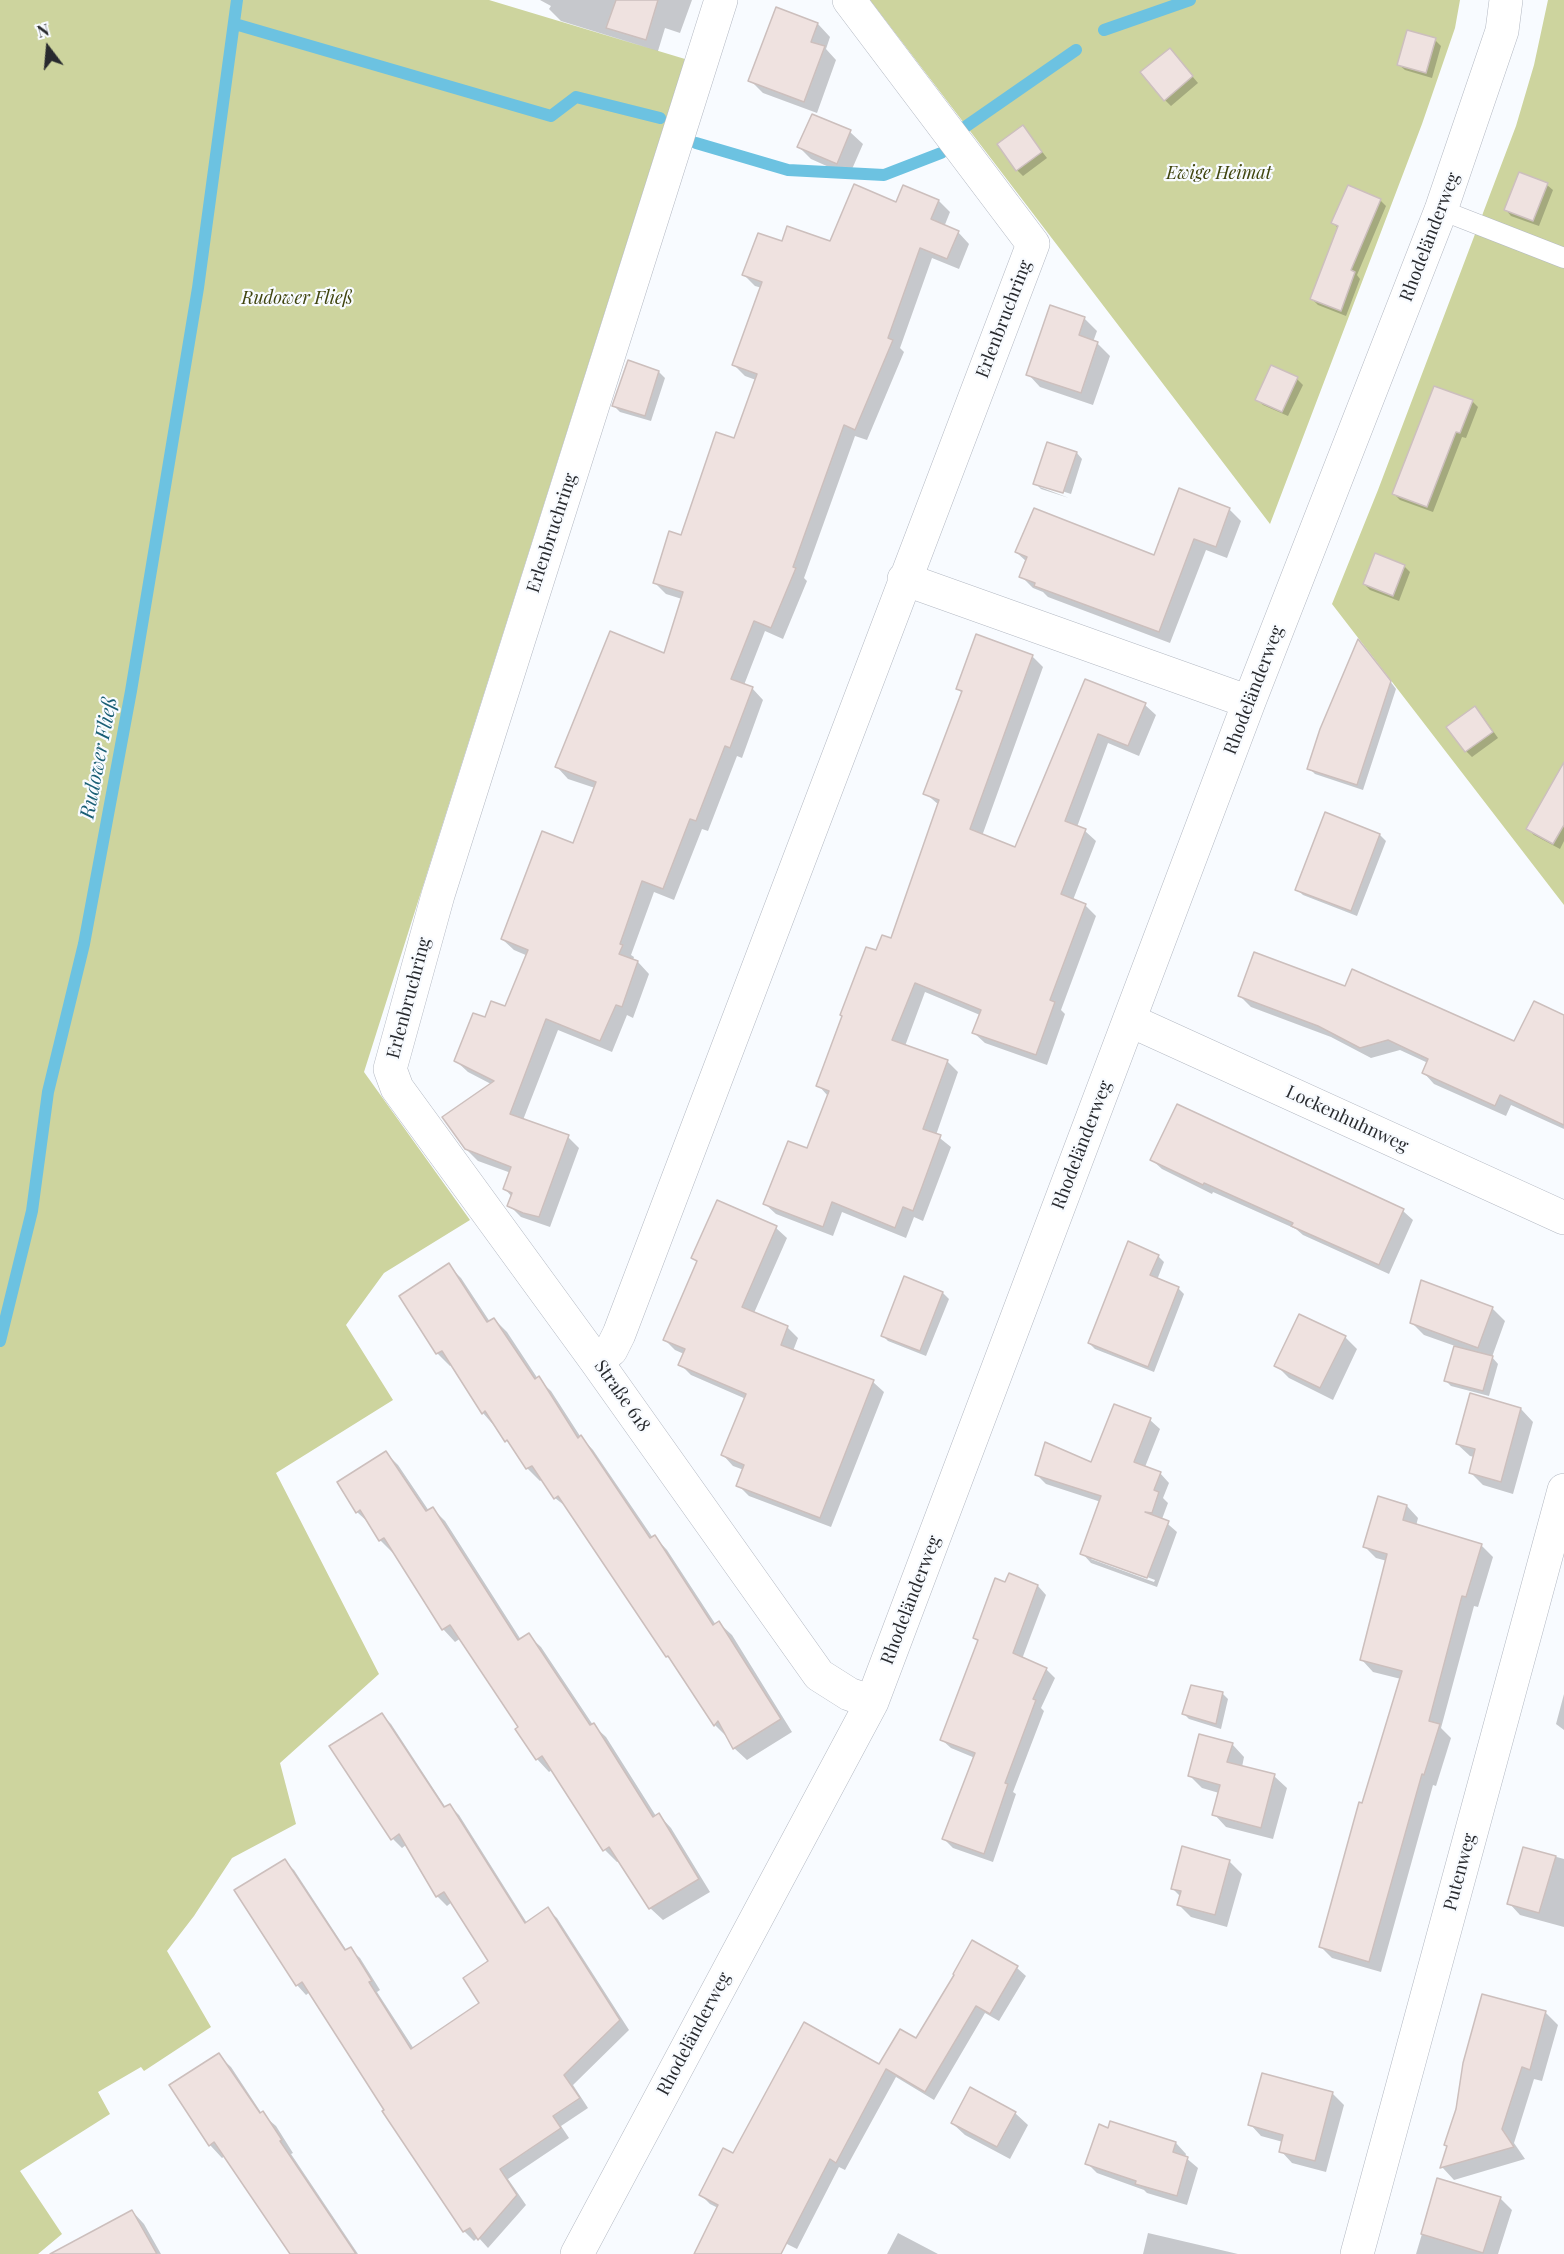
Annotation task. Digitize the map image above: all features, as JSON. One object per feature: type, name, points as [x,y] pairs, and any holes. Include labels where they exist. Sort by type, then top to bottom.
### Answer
[{"type":"street","name":"Erlenbruchring","points":[[390,1069],[438,895],[721,0]]},
{"type":"street","name":"Erlenbruchring","points":[[596,1361],[611,1350],[619,1334],[1033,244],[849,0]]},
{"type":"street","name":"Rhodeländerweg","points":[[576,2254],[872,1702],[1248,702],[1441,210],[1502,31],[1506,0]]},
{"type":"street","points":[[904,579],[1248,702]]},
{"type":"street","name":"Lockenhuhnweg","points":[[1129,1020],[1564,1218]]},
{"type":"street","name":"Straße 618","points":[[390,1069],[397,1088],[596,1361],[819,1676],[849,1695],[872,1702]]},
{"type":"street","name":"Putenweg","points":[[1357,2254],[1564,1490]]},
{"type":"lane","points":[[1441,210],[1564,258]]},
{"type":"green space","name":"Rudower Fließ","points":[[0,0],[489,0],[685,59],[364,1072],[470,1220],[384,1273],[346,1325],[393,1400],[276,1473],[379,1674],[280,1763],[296,1824],[232,1858],[194,1916],[167,1951],[211,2027],[144,2071],[141,2067],[98,2092],[110,2114],[20,2171],[62,2234],[38,2254],[0,2254]]},
{"type":"green space","name":"Ewige Heimat","points":[[870,0],[1460,0],[1455,28],[1422,124],[1270,524]]},
{"type":"green space","points":[[1548,0],[1564,0],[1564,905],[1332,604],[1378,490],[1516,126],[1534,65]]},
{"type":"building","points":[[616,0],[658,0],[646,40],[606,28]]},
{"type":"building","points":[[776,7],[818,23],[811,42],[825,46],[804,102],[748,81]]},
{"type":"building","points":[[1407,30],[1436,38],[1426,73],[1397,65]]},
{"type":"building","points":[[1170,48],[1193,76],[1164,101],[1140,72]]},
{"type":"building","points":[[812,114],[851,130],[837,164],[797,147]]},
{"type":"building","points":[[1023,125],[1042,152],[1016,171],[997,144]]},
{"type":"building","points":[[1519,172],[1548,183],[1533,221],[1504,210]]},
{"type":"building","points":[[854,184],[896,202],[903,185],[939,200],[931,219],[959,231],[947,259],[920,248],[888,338],[893,340],[855,430],[844,425],[793,567],[796,568],[771,628],[754,621],[731,679],[753,687],[730,748],[725,746],[696,821],[690,819],[663,889],[642,881],[620,944],[623,945],[619,954],[638,961],[622,1007],[616,1005],[600,1041],[546,1019],[510,1114],[569,1135],[539,1217],[523,1213],[507,1206],[512,1193],[503,1189],[511,1167],[465,1149],[442,1117],[494,1081],[454,1061],[473,1013],[485,1017],[491,1001],[505,1006],[528,950],[501,939],[542,831],[573,843],[596,782],[555,767],[610,631],[664,653],[683,592],[653,583],[669,531],[681,535],[716,432],[734,438],[757,374],[732,365],[762,282],[742,275],[758,233],[782,241],[787,226],[830,241]]},
{"type":"building","points":[[1348,185],[1381,199],[1351,270],[1355,272],[1341,311],[1310,299],[1338,226],[1331,223]]},
{"type":"building","points":[[1050,305],[1085,317],[1079,335],[1098,342],[1081,393],[1026,375]]},
{"type":"building","points":[[628,360],[659,371],[645,416],[612,406]]},
{"type":"building","points":[[1271,365],[1298,377],[1282,412],[1255,400]]},
{"type":"building","points":[[1434,386],[1473,400],[1460,433],[1456,432],[1427,507],[1392,494]]},
{"type":"building","points":[[1047,442],[1077,452],[1063,493],[1033,484]]},
{"type":"building","points":[[1179,488],[1230,508],[1216,547],[1194,539],[1159,632],[1034,586],[1035,583],[1019,577],[1027,557],[1015,552],[1034,508],[1154,555]]},
{"type":"building","points":[[1375,553],[1405,565],[1393,596],[1363,584]]},
{"type":"building","points":[[976,634],[1033,655],[970,829],[1015,847],[1085,679],[1146,703],[1128,746],[1098,734],[1065,821],[1086,829],[1061,894],[1086,904],[1050,1000],[1055,1002],[1036,1055],[972,1033],[981,1010],[915,983],[892,1040],[948,1060],[923,1129],[941,1135],[913,1211],[903,1207],[895,1228],[832,1202],[823,1227],[763,1204],[788,1141],[807,1148],[829,1091],[816,1086],[866,947],[876,950],[882,935],[891,938],[939,800],[923,794],[962,691],[956,689]]},
{"type":"building","points":[[1358,639],[1391,681],[1357,785],[1307,769],[1320,729]]},
{"type":"building","points":[[1475,706],[1493,732],[1465,752],[1446,727]]},
{"type":"building","points":[[1564,762],[1564,825],[1553,844],[1526,829]]},
{"type":"building","points":[[1325,812],[1380,834],[1351,911],[1295,890]]},
{"type":"building","points":[[1254,952],[1345,986],[1352,969],[1514,1041],[1534,1001],[1564,1015],[1564,1125],[1500,1095],[1495,1106],[1422,1073],[1428,1059],[1388,1040],[1360,1048],[1318,1026],[1238,996]]},
{"type":"building","points":[[1177,1104],[1404,1209],[1379,1265],[1291,1226],[1293,1223],[1150,1160]]},
{"type":"building","points":[[717,1200],[777,1226],[742,1307],[788,1326],[781,1345],[874,1380],[820,1518],[736,1486],[744,1465],[721,1455],[746,1394],[678,1365],[685,1349],[663,1340],[697,1261],[691,1258]]},
{"type":"building","points":[[1128,1241],[1159,1255],[1150,1275],[1179,1287],[1148,1367],[1088,1343]]},
{"type":"building","points":[[449,1263],[487,1322],[494,1318],[535,1379],[539,1376],[578,1438],[581,1435],[650,1538],[655,1535],[713,1625],[719,1621],[781,1719],[733,1749],[718,1721],[714,1726],[558,1496],[554,1499],[532,1466],[526,1469],[485,1411],[482,1414],[442,1351],[436,1354],[399,1296]]},
{"type":"building","points":[[904,1276],[943,1292],[920,1351],[881,1336]]},
{"type":"building","points":[[1421,1280],[1493,1307],[1478,1348],[1410,1323]]},
{"type":"building","points":[[1299,1314],[1346,1336],[1320,1388],[1274,1366]]},
{"type":"building","points":[[1454,1346],[1493,1356],[1483,1391],[1444,1381]]},
{"type":"building","points":[[1470,1393],[1521,1408],[1501,1482],[1469,1473],[1475,1449],[1456,1444]]},
{"type":"building","points":[[1114,1404],[1151,1418],[1134,1462],[1161,1472],[1154,1490],[1159,1492],[1152,1513],[1145,1512],[1169,1521],[1147,1578],[1080,1554],[1101,1496],[1035,1475],[1045,1442],[1091,1462]]},
{"type":"building","points":[[386,1451],[426,1511],[433,1507],[518,1640],[529,1633],[590,1725],[594,1723],[653,1817],[659,1813],[699,1879],[649,1909],[609,1847],[603,1851],[542,1756],[536,1760],[515,1729],[518,1727],[450,1625],[442,1630],[384,1538],[379,1541],[360,1510],[356,1513],[337,1482]]},
{"type":"building","points":[[1378,1496],[1407,1505],[1403,1520],[1482,1544],[1466,1597],[1462,1596],[1429,1721],[1440,1724],[1424,1775],[1422,1774],[1369,1962],[1319,1947],[1359,1802],[1362,1803],[1402,1671],[1360,1660],[1387,1554],[1363,1547]]},
{"type":"building","points":[[1009,1573],[1038,1585],[1013,1653],[1047,1668],[1033,1699],[1036,1700],[1005,1783],[1008,1784],[984,1854],[942,1839],[975,1753],[940,1740],[978,1640],[973,1638],[995,1578],[1005,1582]]},
{"type":"building","points":[[1191,1685],[1223,1692],[1216,1724],[1182,1714]]},
{"type":"building","points":[[382,1713],[444,1807],[450,1804],[525,1923],[548,1907],[620,2020],[564,2075],[580,2098],[553,2116],[561,2128],[500,2169],[517,2195],[478,2240],[470,2228],[463,2232],[382,2111],[384,2110],[302,1982],[296,1986],[234,1890],[285,1859],[345,1950],[351,1947],[372,1981],[369,1982],[411,2049],[479,2003],[463,1978],[488,1961],[444,1892],[436,1897],[399,1834],[391,1840],[329,1746]]},
{"type":"building","points":[[1199,1734],[1233,1743],[1227,1762],[1275,1774],[1261,1828],[1212,1815],[1220,1785],[1188,1776]]},
{"type":"building","points":[[1182,1846],[1230,1860],[1215,1915],[1177,1905],[1181,1891],[1171,1889]]},
{"type":"building","points":[[1523,1847],[1556,1856],[1539,1913],[1507,1904]]},
{"type":"building","points":[[972,1940],[1018,1966],[990,2014],[976,2006],[925,2092],[886,2069],[836,2163],[830,2159],[781,2254],[694,2254],[718,2205],[699,2195],[723,2148],[733,2153],[804,2022],[879,2064],[900,2029],[916,2038]]},
{"type":"building","points":[[1482,1994],[1546,2011],[1530,2070],[1522,2067],[1502,2129],[1514,2147],[1440,2168],[1447,2146],[1444,2145],[1456,2109],[1463,2063]]},
{"type":"building","points":[[219,2053],[260,2113],[263,2111],[282,2140],[280,2141],[356,2254],[290,2254],[214,2142],[209,2146],[169,2085]]},
{"type":"building","points":[[1262,2073],[1333,2092],[1315,2161],[1279,2152],[1283,2135],[1248,2125]]},
{"type":"building","points":[[970,2087],[1016,2112],[997,2147],[951,2123]]},
{"type":"building","points":[[1110,2121],[1176,2142],[1173,2152],[1188,2157],[1177,2196],[1135,2184],[1136,2181],[1085,2164],[1099,2124],[1108,2128]]},
{"type":"building","points":[[1437,2178],[1501,2197],[1483,2253],[1421,2234]]},
{"type":"building","points":[[132,2210],[157,2254],[50,2254]]},
{"type":"waterway","name":"Rudower Fließ","points":[[0,1341],[32,1211],[48,1092],[84,944],[131,691],[198,288],[237,0]]},
{"type":"waterway","points":[[1104,30],[1190,0]]},
{"type":"waterway","points":[[235,24],[551,116],[576,97],[660,118]]},
{"type":"waterway","points":[[965,127],[1076,50]]},
{"type":"waterway","points":[[696,143],[788,170],[884,175],[941,153]]}]
